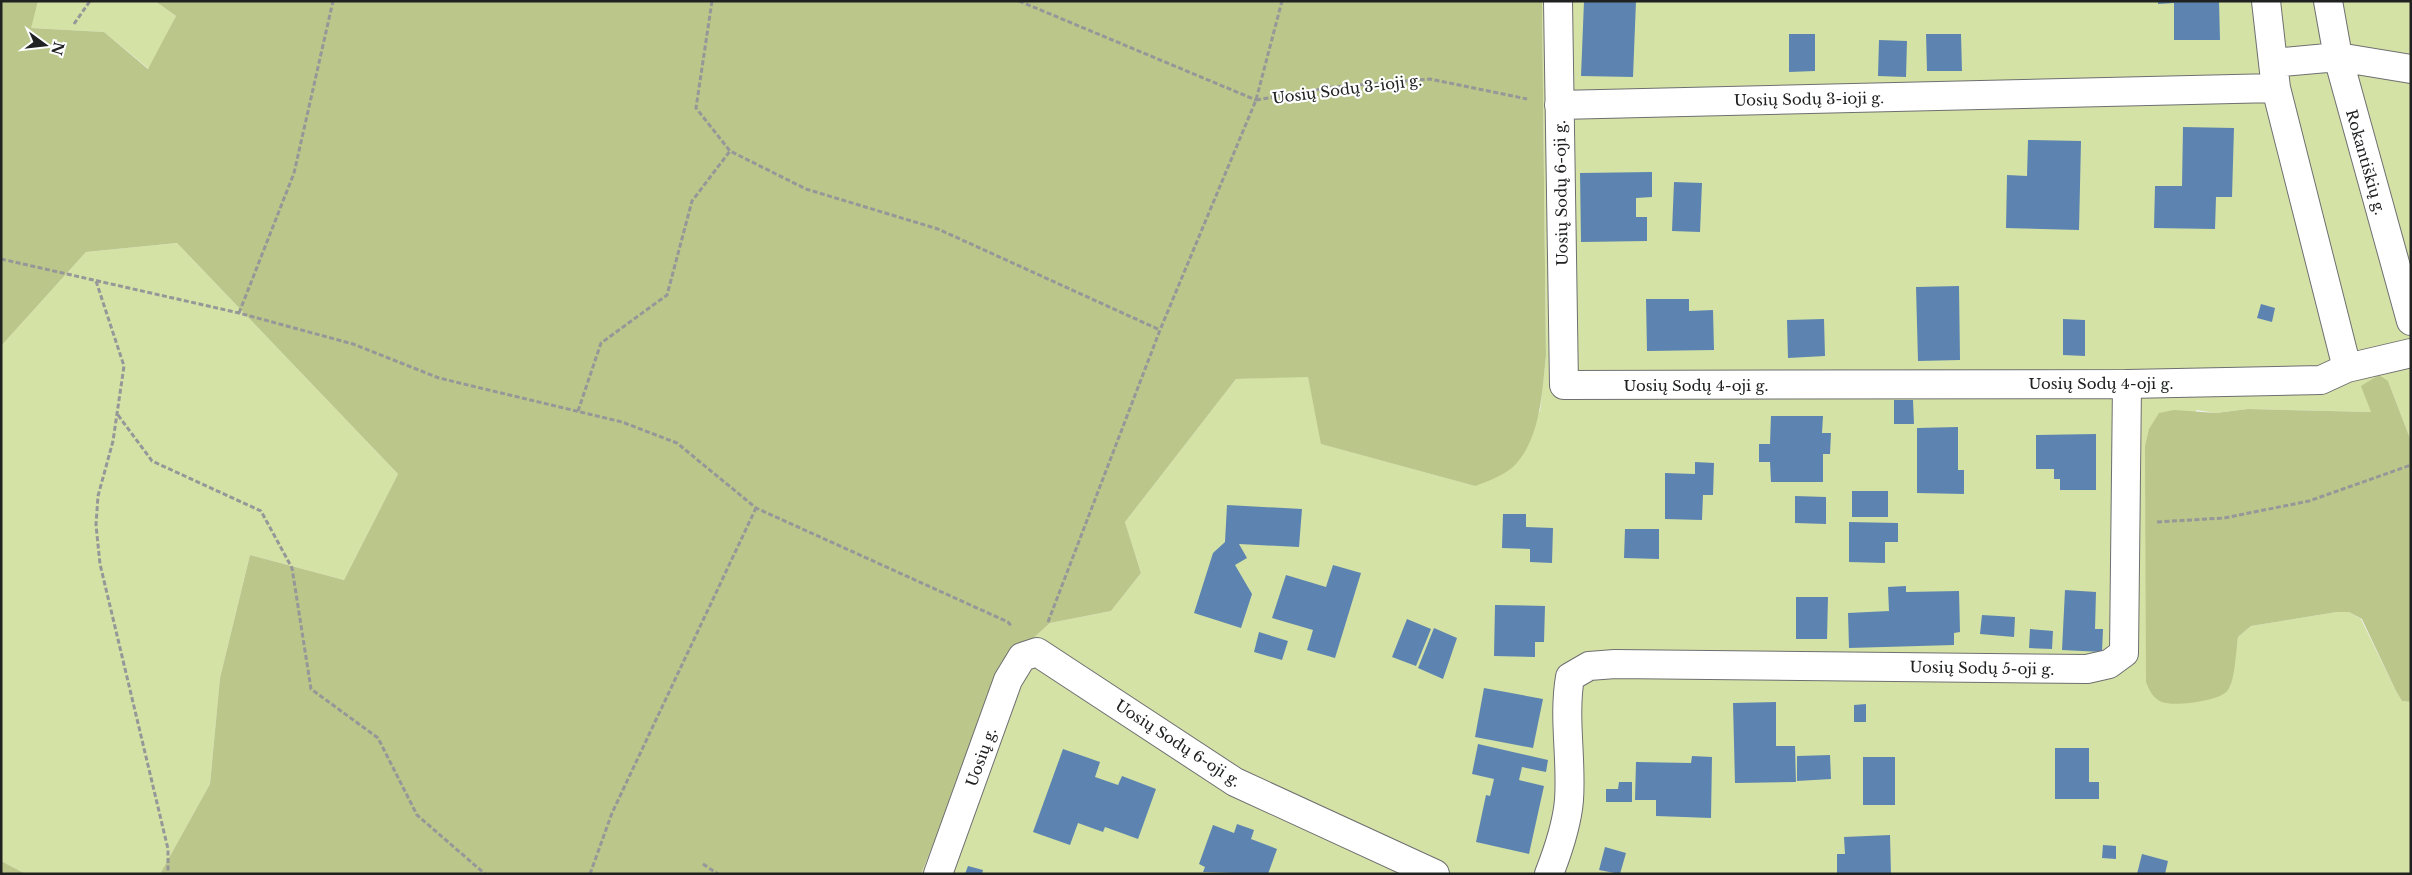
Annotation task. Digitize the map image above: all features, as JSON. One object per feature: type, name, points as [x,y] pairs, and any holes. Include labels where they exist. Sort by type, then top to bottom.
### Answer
[{"type":"street","name":"Uosių Sodų 6-oji g.","points":[[1558,1],[1564,385]]},
{"type":"street","points":[[2266,1],[2274,75],[2347,368]]},
{"type":"street","name":"Rokantiškių g.","points":[[2328,1],[2338,57],[2411,321]]},
{"type":"street","name":"Uosių Sodų 3-ioji g.","points":[[1559,105],[2274,75],[2338,57],[2411,69]]},
{"type":"street","name":"Uosių Sodų 4-oji g.","points":[[1564,385],[2127,384],[2321,380],[2347,368],[2411,353]]},
{"type":"street","name":"Uosių Sodų 5-oji g.","points":[[1549,874],[1560,847],[1569,802],[1567,700],[1570,677],[1589,666],[1615,664],[2087,669],[2108,664],[2124,653],[2127,384]]},
{"type":"street","name":"Uosių Sodų 6-oji g.","points":[[1036,652],[1235,782],[1435,874]]},
{"type":"street","name":"Uosių g.","points":[[938,874],[1008,680],[1022,657],[1036,652]]},
{"type":"path","points":[[74,24],[90,1]]},
{"type":"path","points":[[239,313],[294,173],[333,1]]},
{"type":"path","points":[[712,1],[696,108],[730,151],[806,189],[938,229],[1160,330]]},
{"type":"path","points":[[1019,1],[1256,100]]},
{"type":"path","points":[[1,259],[239,313],[353,344],[440,378],[622,422],[677,443],[756,508],[1008,622],[1036,652],[1160,330],[1256,100],[1282,1]]},
{"type":"path","name":"Uosių Sodų 3-ioji g.","points":[[1256,100],[1334,87],[1430,79],[1559,105]]},
{"type":"path","points":[[578,410],[601,343],[667,295],[692,201],[730,151]]},
{"type":"path","points":[[96,281],[124,366],[118,415],[98,496],[96,525],[100,564],[168,849],[168,874]]},
{"type":"path","points":[[118,415],[152,461],[261,511],[292,568],[311,690],[378,738],[417,815],[485,874]]},
{"type":"path","points":[[2124,524],[2224,518],[2300,502],[2411,465]]},
{"type":"path","points":[[590,874],[612,813],[756,508]]},
{"type":"path","points":[[703,864],[718,874]]},
{"type":"green space","points":[[1,1],[38,1],[31,28],[104,32],[148,69],[176,16],[155,1],[1542,1],[1546,356],[1539,413],[1531,440],[1516,464],[1491,480],[1475,486],[1321,444],[1308,377],[1236,379],[1125,522],[1141,573],[1111,611],[1050,623],[1008,661],[921,874],[160,874],[210,784],[220,678],[250,555],[344,580],[398,474],[177,243],[86,252],[1,346]]},
{"type":"green space","points":[[38,1],[155,1],[176,16],[149,69],[104,32],[30,28]]},
{"type":"green space","points":[[1542,1],[2411,1],[2411,441],[2388,381],[2371,412],[2248,409],[2216,413],[2196,410],[2230,688],[2238,637],[2251,626],[2337,612],[2349,612],[2361,619],[2402,701],[2411,702],[2411,874],[921,874],[1008,661],[1050,623],[1111,611],[1141,573],[1125,522],[1236,379],[1308,376],[1322,444],[1475,486],[1540,411],[1546,356]]},
{"type":"green space","points":[[177,243],[398,474],[344,580],[250,555],[220,678],[210,784],[160,874],[26,874],[1,861],[1,346],[86,252]]},
{"type":"green space","points":[[2379,375],[2388,381],[2411,441],[2411,702],[2402,701],[2362,619],[2349,612],[2337,612],[2251,626],[2238,637],[2232,680],[2224,694],[2207,700],[2176,704],[2156,699],[2146,682],[2145,446],[2149,429],[2159,413],[2174,410],[2216,413],[2248,409],[2371,412],[2361,386]]},
{"type":"green space","points":[[1,861],[26,874],[1,874]]},
{"type":"building","points":[[1584,1],[1636,1],[1633,77],[1581,76]]},
{"type":"building","points":[[2158,1],[2219,1],[2220,40],[2174,40],[2174,3],[2158,4]]},
{"type":"building","points":[[1789,34],[1815,34],[1815,71],[1789,72]]},
{"type":"building","points":[[1926,34],[1961,34],[1962,71],[1927,71]]},
{"type":"building","points":[[1879,40],[1907,41],[1906,77],[1878,76]]},
{"type":"building","points":[[2183,127],[2234,128],[2232,197],[2216,197],[2215,229],[2154,228],[2155,186],[2182,186]]},
{"type":"building","points":[[2028,140],[2081,141],[2079,230],[2006,228],[2007,175],[2027,176]]},
{"type":"building","points":[[1652,172],[1652,197],[1636,198],[1636,217],[1647,217],[1647,241],[1581,242],[1580,173]]},
{"type":"building","points":[[1674,182],[1702,183],[1700,232],[1672,231]]},
{"type":"building","points":[[1959,286],[1960,360],[1918,361],[1916,287]]},
{"type":"building","points":[[1646,299],[1689,299],[1689,311],[1713,310],[1714,350],[1647,351]]},
{"type":"building","points":[[2261,304],[2275,308],[2272,322],[2257,318]]},
{"type":"building","points":[[1824,319],[1825,356],[1788,358],[1787,320]]},
{"type":"building","points":[[2063,319],[2085,320],[2085,356],[2063,355]]},
{"type":"building","points":[[1894,400],[1913,400],[1914,424],[1894,424]]},
{"type":"building","points":[[1771,416],[1823,416],[1822,433],[1831,433],[1830,454],[1823,454],[1823,482],[1771,482],[1770,462],[1759,462],[1759,444],[1770,444]]},
{"type":"building","points":[[1958,427],[1958,470],[1964,470],[1964,494],[1917,493],[1917,428]]},
{"type":"building","points":[[2096,434],[2096,490],[2060,490],[2060,479],[2054,479],[2054,469],[2036,469],[2036,435]]},
{"type":"building","points":[[1695,462],[1714,463],[1713,495],[1703,495],[1702,520],[1665,519],[1665,473],[1695,474]]},
{"type":"building","points":[[1852,491],[1888,491],[1888,517],[1852,517]]},
{"type":"building","points":[[1795,496],[1826,497],[1826,524],[1795,523]]},
{"type":"building","points":[[1227,505],[1302,509],[1299,547],[1239,544],[1247,558],[1235,565],[1252,594],[1241,628],[1194,613],[1213,553],[1225,542]]},
{"type":"building","points":[[1503,514],[1526,514],[1526,527],[1553,528],[1552,563],[1530,562],[1530,549],[1502,548]]},
{"type":"building","points":[[1849,522],[1898,523],[1898,542],[1885,542],[1885,563],[1849,562]]},
{"type":"building","points":[[1625,529],[1659,529],[1659,559],[1624,558]]},
{"type":"building","points":[[1333,565],[1361,573],[1335,658],[1307,650],[1313,630],[1272,618],[1286,575],[1326,587]]},
{"type":"building","points":[[1906,586],[1906,592],[1959,591],[1960,632],[1954,633],[1954,645],[1849,648],[1848,613],[1889,611],[1888,587]]},
{"type":"building","points":[[2065,590],[2096,592],[2095,629],[2103,629],[2102,652],[2062,650]]},
{"type":"building","points":[[1796,597],[1828,597],[1827,639],[1796,639]]},
{"type":"building","points":[[1495,605],[1545,606],[1544,642],[1535,642],[1535,657],[1494,656]]},
{"type":"building","points":[[1982,615],[2015,617],[2014,637],[1980,634]]},
{"type":"building","points":[[1407,619],[1431,629],[1416,666],[1392,657]]},
{"type":"building","points":[[1434,628],[1457,638],[1443,679],[1418,668]]},
{"type":"building","points":[[2030,629],[2053,631],[2052,649],[2029,648]]},
{"type":"building","points":[[1259,632],[1288,641],[1282,660],[1254,652]]},
{"type":"building","points":[[1484,688],[1543,699],[1533,748],[1475,737]]},
{"type":"building","points":[[1776,702],[1776,746],[1795,746],[1796,782],[1735,783],[1733,703]]},
{"type":"building","points":[[1866,704],[1866,722],[1854,722],[1854,705]]},
{"type":"building","points":[[1478,744],[1548,760],[1546,772],[1522,767],[1519,780],[1544,786],[1529,854],[1476,842],[1486,795],[1490,796],[1494,779],[1472,774]]},
{"type":"building","points":[[2055,748],[2089,748],[2089,782],[2099,782],[2099,799],[2055,799]]},
{"type":"building","points":[[1063,749],[1100,762],[1095,777],[1118,785],[1122,776],[1156,789],[1138,839],[1105,827],[1103,832],[1078,823],[1070,845],[1033,832]]},
{"type":"building","points":[[1830,755],[1831,779],[1797,781],[1797,756]]},
{"type":"building","points":[[1692,756],[1712,757],[1711,818],[1656,816],[1656,800],[1635,800],[1636,762],[1691,763]]},
{"type":"building","points":[[1863,757],[1895,757],[1895,805],[1863,805]]},
{"type":"building","points":[[1619,782],[1632,782],[1632,802],[1606,802],[1606,789],[1618,789]]},
{"type":"building","points":[[1237,824],[1254,830],[1251,839],[1277,849],[1268,874],[1203,872],[1205,867],[1199,864],[1213,825],[1234,833]]},
{"type":"building","points":[[1890,835],[1891,874],[1837,874],[1837,854],[1845,854],[1844,837]]},
{"type":"building","points":[[2103,845],[2116,846],[2116,859],[2102,858]]},
{"type":"building","points":[[1605,847],[1626,853],[1620,874],[1599,870]]},
{"type":"building","points":[[2142,854],[2168,861],[2165,874],[2137,874]]},
{"type":"building","points":[[968,866],[983,870],[982,874],[965,874]]}]
